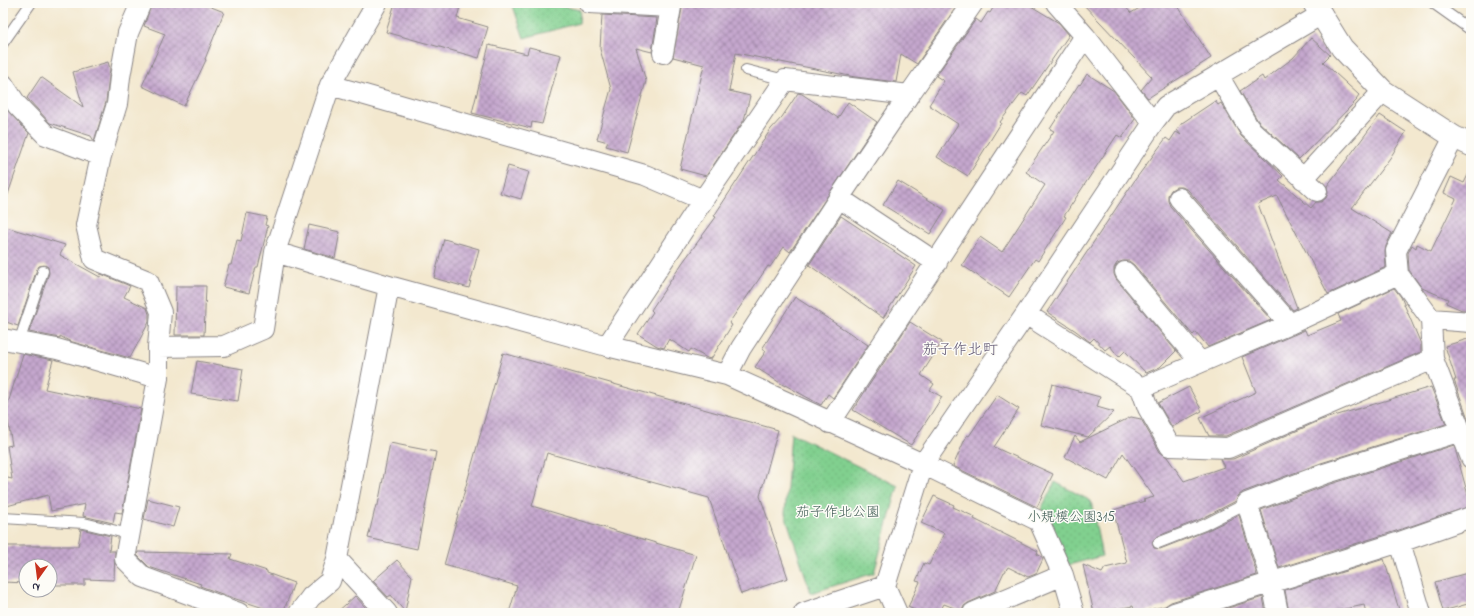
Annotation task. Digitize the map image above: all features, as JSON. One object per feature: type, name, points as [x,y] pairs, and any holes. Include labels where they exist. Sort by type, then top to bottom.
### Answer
[{"type":"street","points":[[140,3],[128,33],[117,104],[101,156],[86,225],[94,259],[148,281],[161,312],[158,347],[158,378],[125,558],[143,577],[239,613]]},
{"type":"street","points":[[158,347],[224,346],[263,329],[275,252],[330,85],[377,3]]},
{"type":"street","points":[[589,3],[672,5],[663,53]]},
{"type":"street","points":[[727,375],[741,348],[839,198],[973,3]]},
{"type":"street","points":[[1056,3],[1085,36],[1153,123]]},
{"type":"street","points":[[897,613],[886,586],[923,464],[1026,314],[1153,123],[1166,106],[1218,75],[1318,8],[1342,48],[1383,91],[1462,141],[1396,251],[1398,274],[1431,319],[1433,359],[1471,458]]},
{"type":"street","points":[[830,423],[937,263],[1085,36]]},
{"type":"street","points":[[1218,75],[1249,128],[1310,185],[1383,91]]},
{"type":"street","points":[[607,346],[703,200],[785,80],[909,95]]},
{"type":"street","points":[[3,84],[17,104],[46,135],[101,156]]},
{"type":"street","points":[[330,85],[645,175],[703,200]]},
{"type":"street","points":[[839,198],[937,263]]},
{"type":"street","points":[[1179,198],[1290,324]]},
{"type":"street","points":[[275,252],[389,286],[607,346],[727,375],[923,464],[1039,521],[1063,574],[1074,613]]},
{"type":"street","points":[[1125,272],[1200,362]]},
{"type":"street","points":[[1141,388],[1290,324],[1398,274]]},
{"type":"street","points":[[299,613],[311,597],[330,580],[337,559],[389,286]]},
{"type":"street","points":[[1026,314],[1141,388],[1148,408],[1170,446],[1228,448],[1433,359]]},
{"type":"street","points":[[1431,319],[1471,322]]},
{"type":"street","points":[[11,340],[57,349],[158,378]]},
{"type":"street","points":[[1278,613],[1272,582],[1247,503],[1324,474],[1461,431]]},
{"type":"street","points":[[1184,612],[1272,582],[1400,542],[1471,517]]},
{"type":"street","points":[[1400,542],[1421,613]]},
{"type":"street","points":[[337,559],[387,613]]},
{"type":"street","points":[[973,613],[1063,574]]},
{"type":"street","points":[[804,613],[886,586]]},
{"type":"lane","points":[[3,43],[31,3]]},
{"type":"lane","points":[[1433,3],[1471,30]]},
{"type":"lane","points":[[746,70],[785,80]]},
{"type":"lane","points":[[11,340],[43,271]]},
{"type":"lane","points":[[1158,543],[1204,525],[1247,503]]},
{"type":"lane","points":[[3,518],[84,523],[129,534]]},
{"type":"green space","points":[[512,3],[557,3],[557,5],[580,10],[579,23],[524,38]]},
{"type":"green space","name":"茄子作北公園","points":[[791,433],[898,486],[874,573],[811,593],[785,514]]},
{"type":"green space","name":"小規模公園315","points":[[1055,482],[1091,501],[1102,556],[1069,565],[1041,509]]},
{"type":"building","points":[[152,3],[201,3],[224,12],[205,59],[206,60],[184,106],[142,86],[165,34],[144,26]]},
{"type":"building","points":[[395,3],[461,3],[457,18],[488,27],[479,58],[386,32]]},
{"type":"building","points":[[683,3],[950,3],[956,7],[917,64],[901,54],[896,82],[855,77],[736,53],[729,91],[750,96],[744,120],[706,176],[680,169],[704,65],[673,57]]},
{"type":"building","points":[[996,3],[1026,3],[1059,23],[1069,35],[1027,96],[1022,93],[1000,122],[1001,123],[968,176],[937,157],[958,124],[929,105],[944,81],[936,76],[976,19],[981,23]]},
{"type":"building","points":[[1082,3],[1122,3],[1131,13],[1148,3],[1176,3],[1211,58],[1148,98],[1141,90],[1152,77]]},
{"type":"building","points":[[602,15],[657,18],[652,52],[636,48],[646,81],[627,152],[606,146],[608,142],[597,139],[611,89],[600,49]]},
{"type":"building","points":[[1311,38],[1330,55],[1323,62],[1359,95],[1356,99],[1357,100],[1299,159],[1258,121],[1240,91],[1262,76],[1264,80],[1293,58]]},
{"type":"building","points":[[489,45],[527,54],[529,47],[561,55],[542,124],[532,122],[531,128],[472,113]]},
{"type":"building","points":[[108,62],[110,69],[106,102],[94,141],[91,136],[50,123],[27,98],[41,77],[83,107],[73,72]]},
{"type":"building","points":[[1087,74],[1114,91],[1135,119],[1122,138],[1117,135],[1064,216],[1066,217],[1038,261],[1035,259],[1009,297],[962,265],[980,237],[1002,252],[1045,185],[1026,172],[1054,131],[1050,129]]},
{"type":"building","points":[[798,93],[802,94],[838,118],[848,102],[877,122],[790,252],[784,247],[770,267],[768,266],[729,323],[732,325],[711,359],[691,349],[689,352],[669,339],[664,348],[657,346],[638,334],[653,312],[651,310],[683,262],[716,217],[714,216],[771,129],[782,117]]},
{"type":"building","points":[[1215,101],[1218,105],[1221,103],[1241,136],[1283,176],[1279,180],[1311,208],[1316,202],[1321,202],[1326,198],[1328,193],[1327,186],[1380,115],[1406,132],[1390,158],[1352,208],[1392,233],[1386,246],[1386,267],[1328,294],[1277,196],[1258,204],[1297,308],[1293,310],[1188,190],[1182,187],[1176,187],[1171,190],[1168,195],[1170,206],[1271,320],[1208,347],[1196,332],[1193,335],[1134,265],[1129,261],[1117,263],[1114,268],[1116,279],[1176,351],[1160,367],[1146,373],[1125,351],[1119,357],[1110,346],[1105,350],[1094,338],[1090,342],[1047,312],[1135,180],[1166,138],[1170,141],[1176,132],[1181,135],[1177,130],[1182,123]]},
{"type":"building","points":[[3,108],[6,109],[29,133],[7,197],[3,196]]},
{"type":"building","points":[[508,166],[529,172],[521,199],[500,193]]},
{"type":"building","points":[[1471,169],[1471,310],[1462,310],[1446,303],[1448,299],[1422,288],[1409,270],[1408,253],[1412,245],[1416,248],[1417,244],[1431,251],[1456,199],[1444,193],[1451,177],[1464,183]]},
{"type":"building","points":[[898,181],[945,210],[930,234],[883,205]]},
{"type":"building","points":[[247,213],[267,217],[265,225],[268,226],[258,267],[256,267],[249,293],[223,287],[229,265],[231,265],[237,240],[241,241]]},
{"type":"building","points":[[841,216],[916,266],[883,318],[809,265]]},
{"type":"building","points":[[309,225],[340,232],[335,258],[304,249]]},
{"type":"building","points":[[3,226],[65,245],[60,255],[100,277],[101,274],[130,286],[124,297],[147,308],[149,322],[130,358],[69,341],[60,336],[60,338],[29,332],[49,273],[48,267],[45,265],[39,266],[37,269],[18,326],[3,321]]},
{"type":"building","points":[[444,239],[479,249],[469,288],[434,278]]},
{"type":"building","points":[[176,286],[206,286],[204,335],[175,335]]},
{"type":"building","points":[[1394,288],[1401,297],[1421,344],[1421,352],[1226,436],[1209,436],[1200,418],[1256,392],[1242,357],[1305,330],[1307,335],[1341,321],[1338,314]]},
{"type":"building","points":[[795,297],[868,345],[833,398],[828,394],[821,405],[785,386],[755,367],[766,351],[762,349]]},
{"type":"building","points":[[910,322],[942,342],[921,375],[934,384],[930,390],[942,397],[911,445],[853,410]]},
{"type":"building","points":[[1471,338],[1470,424],[1454,380],[1456,380],[1445,346]]},
{"type":"building","points":[[503,353],[778,430],[760,496],[788,578],[741,594],[709,498],[547,453],[532,506],[696,555],[678,613],[509,613],[517,586],[444,565]]},
{"type":"building","points":[[23,354],[53,360],[45,389],[141,409],[122,513],[115,512],[113,523],[83,516],[85,504],[51,511],[48,495],[3,507],[3,477],[12,479],[7,446],[12,445],[6,410]]},
{"type":"building","points":[[197,361],[243,369],[238,401],[191,394]]},
{"type":"building","points":[[1052,384],[1100,397],[1097,407],[1114,412],[1088,437],[1041,425]]},
{"type":"building","points":[[1189,387],[1202,411],[1172,427],[1158,403]]},
{"type":"building","points":[[1431,387],[1446,424],[1321,463],[1243,492],[1238,496],[1236,501],[1201,519],[1156,537],[1152,542],[1154,548],[1160,549],[1206,531],[1239,515],[1257,575],[1171,602],[1165,606],[1138,613],[1135,613],[1133,606],[1094,613],[1083,565],[1102,573],[1105,568],[1127,563],[1113,510],[1154,497],[1123,453],[1108,480],[1065,457],[1075,436],[1080,442],[1131,417],[1141,419],[1160,452],[1167,457],[1184,481],[1224,467],[1220,459],[1233,459],[1321,420]]},
{"type":"building","points":[[997,395],[1019,409],[994,447],[1053,474],[1037,507],[953,466],[967,435],[969,436]]},
{"type":"building","points":[[390,443],[436,452],[417,549],[368,538],[376,505],[378,505]]},
{"type":"building","points":[[1454,445],[1471,506],[1279,568],[1261,510],[1328,485]]},
{"type":"building","points":[[934,496],[975,517],[974,519],[1038,551],[1037,554],[1043,559],[1036,574],[1028,577],[1008,567],[995,591],[968,603],[964,606],[962,611],[944,604],[939,613],[921,613],[908,607],[920,582],[916,581],[924,563],[929,565],[944,533],[921,523]]},
{"type":"building","points":[[148,499],[179,507],[173,527],[144,519]]},
{"type":"building","points":[[81,529],[111,536],[109,551],[115,551],[114,580],[85,579],[85,585],[58,585],[58,558],[18,558],[18,583],[3,582],[3,546],[78,546]]},
{"type":"building","points":[[138,552],[232,554],[230,559],[267,571],[267,573],[294,583],[283,613],[279,613],[200,586],[201,584],[149,567],[137,555]]},
{"type":"building","points":[[1384,559],[1400,613],[1366,613],[1364,605],[1326,613],[1289,613],[1285,590]]},
{"type":"building","points":[[397,560],[412,576],[405,612],[391,595],[388,597],[373,581]]},
{"type":"building","points":[[1471,572],[1471,603],[1443,611],[1435,582]]},
{"type":"building","points":[[355,596],[367,609],[359,613],[336,613]]},
{"type":"building","points":[[1263,597],[1266,613],[1212,613]]},
{"type":"district","name":"茄子作北町","points":[[960,350]]}]
